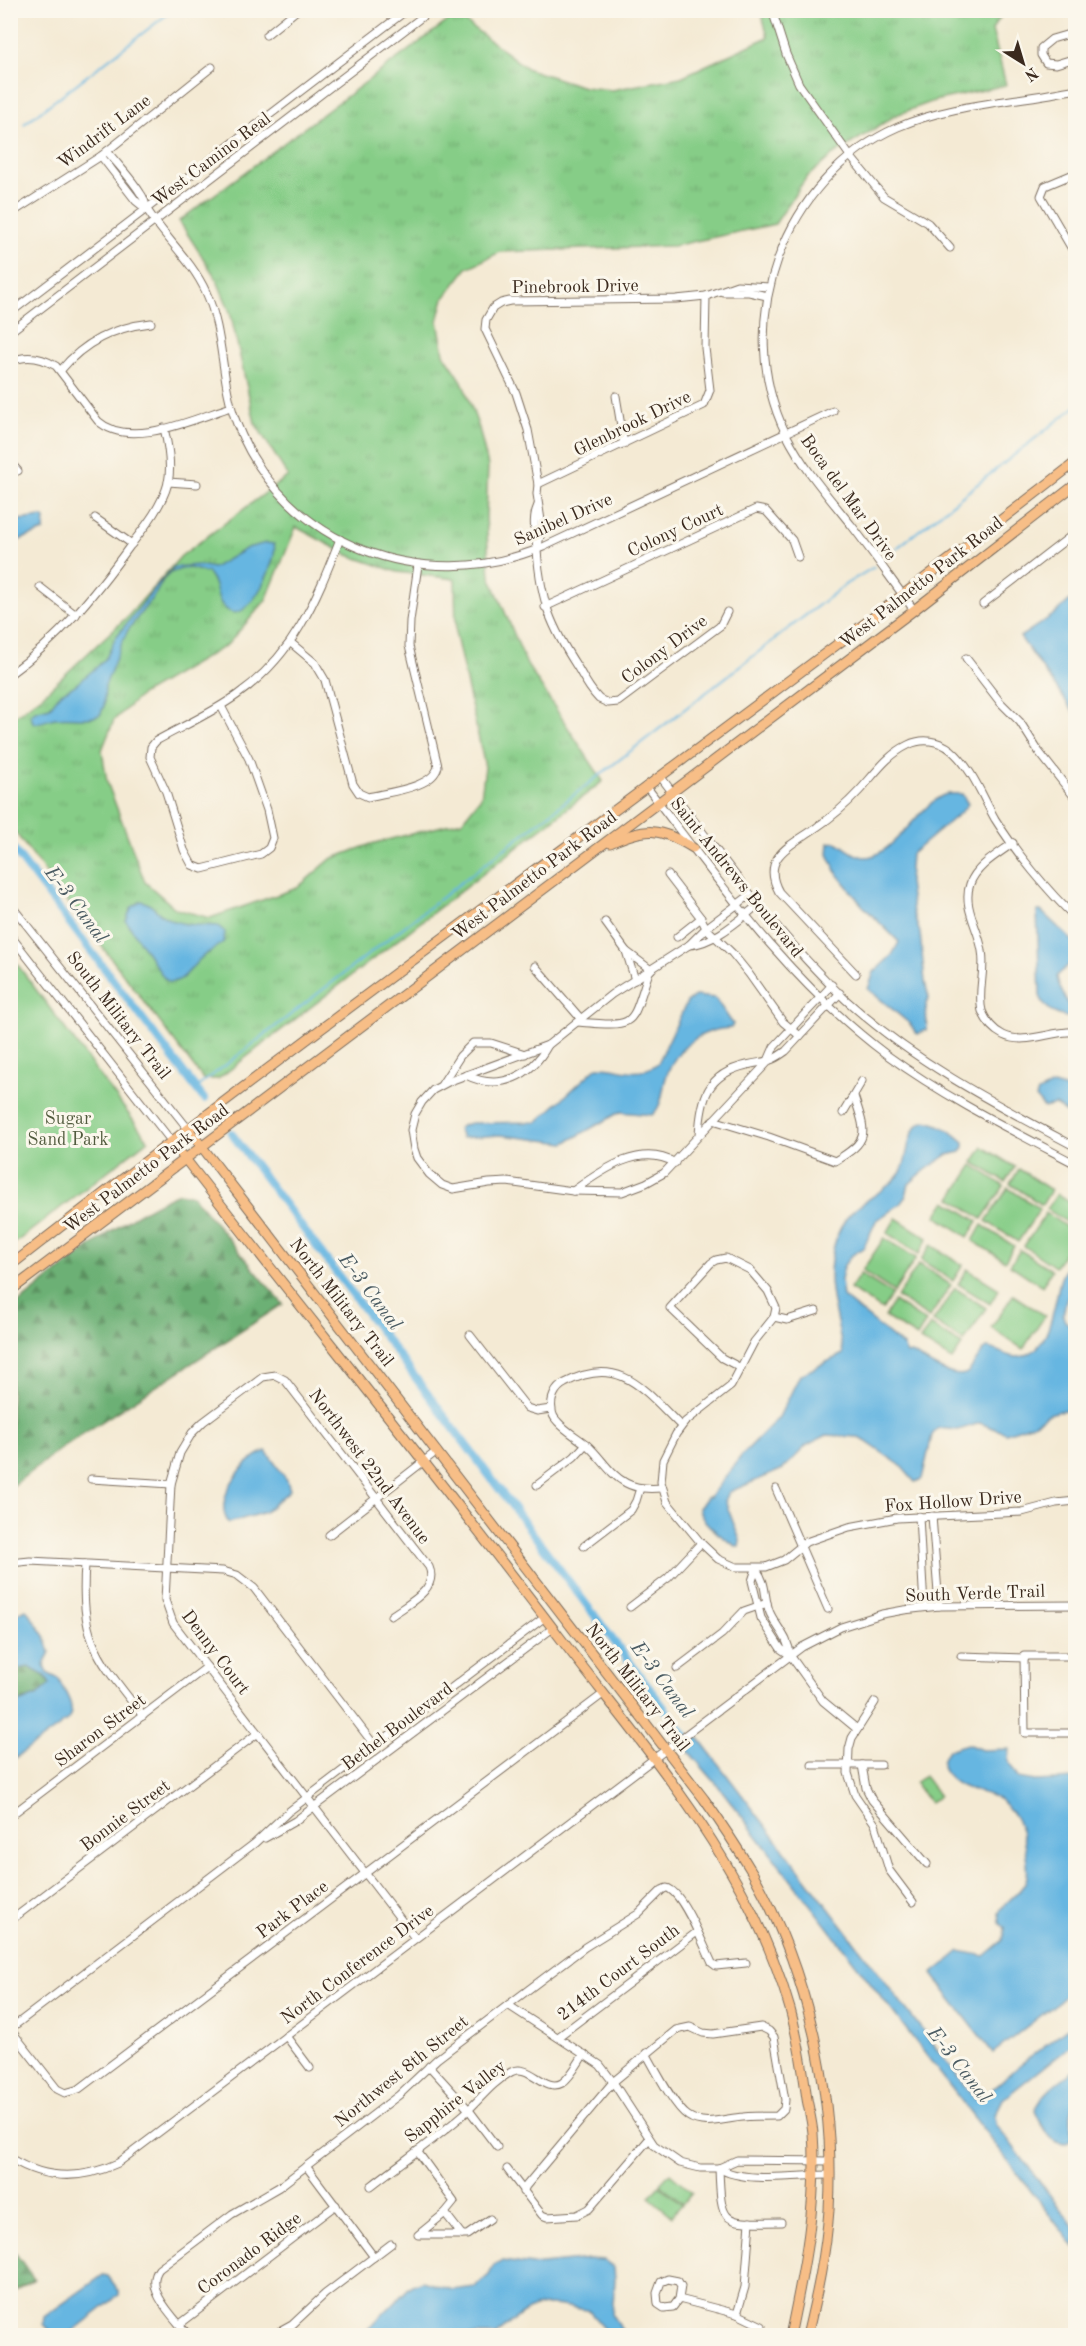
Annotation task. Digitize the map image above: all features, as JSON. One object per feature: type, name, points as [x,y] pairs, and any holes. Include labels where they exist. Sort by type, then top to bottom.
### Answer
[{"type":"main road","name":"West Palmetto Park Road","points":[[10,1266],[646,786],[903,596],[1076,462]]},
{"type":"main road","name":"West Palmetto Park Road","points":[[10,1291],[914,610],[1076,484]]},
{"type":"main road","points":[[596,849],[637,832],[651,830],[668,834],[693,848]]},
{"type":"main road","points":[[419,957],[431,973]]},
{"type":"main road","name":"South Military Trail","points":[[189,1130],[201,1147]]},
{"type":"main road","name":"South Military Trail","points":[[172,1142],[185,1160]]},
{"type":"main road","name":"North Military Trail","points":[[201,1147],[704,1800],[753,1874],[802,1989],[822,2077],[830,2175],[825,2250],[807,2336]]},
{"type":"main road","name":"North Military Trail","points":[[185,1160],[654,1759],[700,1820],[747,1900],[774,1960],[790,2008],[802,2063],[813,2134],[807,2243],[790,2336]]},
{"type":"main road","points":[[545,1617],[568,1623]]},
{"type":"street","points":[[266,35],[295,10]]},
{"type":"street","name":"West Camino Real","points":[[10,313],[407,10]]},
{"type":"street","name":"West Camino Real","points":[[10,332],[431,10]]},
{"type":"street","points":[[772,10],[799,84],[850,156],[884,197],[928,223],[950,248]]},
{"type":"street","points":[[1076,32],[1048,42],[1041,48],[1041,55],[1046,63],[1051,64],[1076,58]]},
{"type":"street","name":"Windrift Lane","points":[[10,214],[104,154],[212,66]]},
{"type":"street","name":"Boca del Mar Drive","points":[[914,610],[808,470],[786,433],[774,402],[766,365],[764,326],[767,296],[777,258],[796,218],[818,187],[850,156],[880,136],[919,119],[957,109],[1076,89]]},
{"type":"street","name":"Sanibel Drive","points":[[104,154],[136,201],[147,209],[190,266],[209,301],[218,328],[223,371],[231,407],[253,455],[275,487],[305,516],[340,539],[376,555],[418,565],[447,567],[488,564],[537,550],[833,411]]},
{"type":"street","points":[[1076,172],[1045,186],[1041,196],[1076,256]]},
{"type":"street","name":"Pinebrook Drive","points":[[537,550],[533,515],[539,502],[538,484],[522,409],[507,372],[486,334],[486,320],[493,308],[510,301],[676,299],[706,296],[745,284],[769,287]]},
{"type":"street","name":"Pinebrook Drive","points":[[721,291],[749,292],[767,296]]},
{"type":"street","name":"Glenbrook Drive","points":[[538,484],[700,408],[708,401],[710,390],[705,348],[706,296]]},
{"type":"street","points":[[61,370],[77,352],[99,337],[124,327],[151,322]]},
{"type":"street","points":[[10,362],[20,358],[47,360],[61,370],[95,418],[106,428],[126,434],[149,432],[231,407]]},
{"type":"street","points":[[616,396],[624,444]]},
{"type":"street","points":[[10,674],[37,653],[76,615],[132,544],[161,500],[168,482],[168,446],[164,428]]},
{"type":"street","points":[[10,462],[18,471]]},
{"type":"street","points":[[168,482],[197,484]]},
{"type":"street","name":"Colony Court","points":[[545,607],[756,509],[766,511],[792,540],[798,557]]},
{"type":"street","points":[[95,518],[132,544]]},
{"type":"street","points":[[983,604],[1076,532]]},
{"type":"street","points":[[221,706],[258,781],[273,833],[272,842],[266,851],[238,861],[202,869],[189,861],[166,792],[150,757],[152,747],[156,741],[221,706],[255,681],[291,643],[319,591],[340,539]]},
{"type":"street","name":"Colony Drive","points":[[537,550],[540,588],[545,607],[561,642],[595,695],[608,703],[618,702],[720,626],[727,612]]},
{"type":"street","points":[[291,643],[315,663],[325,680],[356,790],[368,797],[429,781],[438,771],[438,766],[409,646],[418,565]]},
{"type":"street","points":[[40,587],[76,615]]},
{"type":"street","points":[[966,658],[1000,702],[1020,722],[1039,752],[1076,799]]},
{"type":"street","points":[[856,974],[779,892],[774,882],[773,868],[783,850],[822,824],[845,805],[888,759],[912,743],[925,741],[946,747],[957,756],[973,778],[996,820],[1051,892],[1076,918]]},
{"type":"street","name":"Saint Andrews Boulevard","points":[[660,776],[758,905],[796,950],[840,993],[873,1022],[928,1064],[988,1100],[1076,1147]]},
{"type":"street","name":"Saint Andrews Boulevard","points":[[646,786],[783,961],[827,1005],[886,1054],[925,1081],[975,1111],[1076,1164]]},
{"type":"street","points":[[1013,843],[980,868],[968,890],[968,905],[983,952],[981,998],[983,1012],[994,1029],[1015,1039],[1059,1032],[1076,1032]]},
{"type":"street","points":[[668,875],[706,928],[749,974],[789,1029],[800,1036]]},
{"type":"street","points":[[441,1085],[548,1045],[612,994],[689,945],[706,928],[750,895]]},
{"type":"street","name":"South Military Trail","points":[[10,904],[189,1130]]},
{"type":"street","points":[[689,945],[699,944],[714,936],[758,905]]},
{"type":"street","points":[[677,937],[701,918]]},
{"type":"street","points":[[605,922],[626,951],[650,971]]},
{"type":"street","name":"South Military Trail","points":[[10,934],[172,1142]]},
{"type":"street","points":[[626,951],[634,980]]},
{"type":"street","points":[[535,966],[580,1021],[615,1025],[628,1022],[634,1014],[650,971]]},
{"type":"street","points":[[767,1063],[774,1047],[789,1029],[832,985]]},
{"type":"street","points":[[525,1054],[491,1043],[473,1043],[460,1056],[441,1085],[422,1102],[415,1114],[411,1130],[412,1139],[417,1158],[437,1182],[453,1189],[501,1182],[573,1191],[622,1192],[646,1184],[675,1163],[767,1063],[786,1051],[840,993]]},
{"type":"street","points":[[466,1076],[492,1083],[513,1079],[539,1060],[548,1045]]},
{"type":"street","points":[[699,1135],[703,1100],[707,1089],[716,1079],[748,1064],[767,1063]]},
{"type":"street","points":[[843,1113],[862,1081]]},
{"type":"street","points":[[713,1120],[834,1161],[862,1141],[864,1126],[854,1096]]},
{"type":"street","points":[[573,1191],[601,1171],[631,1157],[665,1157],[675,1163]]},
{"type":"street","points":[[681,1426],[639,1385],[613,1373],[590,1375],[563,1384],[554,1395],[551,1409],[558,1423],[586,1444],[618,1478],[640,1488],[662,1488],[663,1460],[681,1426],[695,1412],[731,1386],[741,1368],[754,1342],[774,1317],[774,1303],[762,1282],[741,1264],[726,1258],[711,1263],[670,1308],[722,1358],[741,1368]]},
{"type":"street","points":[[774,1317],[787,1320],[816,1311]]},
{"type":"street","points":[[470,1335],[527,1408],[537,1411],[551,1409]]},
{"type":"street","name":"Denny Court","points":[[275,1375],[263,1377],[198,1427],[180,1453],[171,1484],[165,1600],[169,1616],[415,1938]]},
{"type":"street","name":"Northwest 22nd Avenue","points":[[275,1375],[285,1380],[429,1568],[431,1580],[428,1588],[391,1616]]},
{"type":"street","points":[[537,1485],[574,1457],[586,1444]]},
{"type":"street","points":[[329,1535],[437,1451]]},
{"type":"street","points":[[91,1479],[171,1484]]},
{"type":"street","points":[[584,1546],[631,1510],[640,1488]]},
{"type":"street","name":"Fox Hollow Drive","points":[[662,1488],[670,1506],[710,1553],[727,1564],[756,1569],[784,1560],[810,1540],[849,1527],[919,1516],[1014,1513],[1076,1501]]},
{"type":"street","points":[[776,1489],[828,1609]]},
{"type":"street","points":[[919,1516],[924,1607]]},
{"type":"street","points":[[932,1516],[939,1606]]},
{"type":"street","points":[[630,1607],[668,1578],[701,1543]]},
{"type":"street","points":[[10,1563],[30,1561],[223,1571],[237,1575],[249,1584],[375,1746]]},
{"type":"street","points":[[85,1564],[84,1607],[92,1642],[101,1661],[142,1716]]},
{"type":"street","points":[[756,1569],[764,1579],[766,1603],[789,1643],[790,1654]]},
{"type":"street","points":[[756,1569],[752,1581],[761,1618],[781,1649],[790,1654],[823,1701],[857,1729]]},
{"type":"street","points":[[677,1668],[722,1634],[744,1611],[766,1603]]},
{"type":"street","name":"South Verde Trail","points":[[666,1750],[790,1654],[821,1636],[862,1620],[924,1607],[1076,1605]]},
{"type":"street","name":"Bethel Boulevard","points":[[10,2029],[255,1844],[307,1797],[545,1617]]},
{"type":"street","name":"Bethel Boulevard","points":[[255,1844],[295,1821],[553,1628]]},
{"type":"street","points":[[961,1656],[1024,1658],[1024,1656],[1076,1656]]},
{"type":"street","points":[[1024,1658],[1025,1733],[1076,1732]]},
{"type":"street","name":"Sharon Street","points":[[10,1816],[207,1667]]},
{"type":"street","name":"Park Place","points":[[10,2029],[57,2089],[72,2092],[603,1694]]},
{"type":"street","points":[[875,1702],[857,1729],[849,1749],[848,1766],[855,1795],[874,1824],[888,1870],[913,1902]]},
{"type":"street","name":"Bonnie Street","points":[[10,1921],[258,1733]]},
{"type":"street","name":"North Conference Drive","points":[[10,2158],[31,2169],[56,2175],[82,2175],[118,2163],[666,1750]]},
{"type":"street","points":[[862,1765],[866,1788],[872,1800],[927,1864]]},
{"type":"street","points":[[812,1766],[881,1765]]},
{"type":"street","name":"Northwest 8th Street","points":[[180,2324],[154,2286],[154,2277],[159,2269],[232,2214],[269,2193],[306,2166],[399,2095],[429,2066],[508,2005],[585,1947],[638,1914],[662,1890],[667,1888],[672,1890],[682,1903],[697,1932]]},
{"type":"street","points":[[697,1932],[712,1963],[716,1966],[746,1963]]},
{"type":"street","name":"214th Court South","points":[[558,2037],[697,1932]]},
{"type":"street","points":[[508,2005],[600,2065],[649,2139],[662,2152],[680,2163],[700,2168],[720,2168],[737,2160],[830,2162]]},
{"type":"street","points":[[523,2192],[525,2186],[613,2082],[646,2053],[680,2028],[690,2027],[713,2034],[761,2027],[769,2031],[774,2037],[785,2100],[784,2109],[777,2116],[696,2120],[682,2111],[646,2053]]},
{"type":"street","points":[[286,2036],[310,2068]]},
{"type":"street","name":"Sapphire Valley","points":[[371,2186],[469,2110],[480,2096],[514,2071],[525,2070],[551,2085],[561,2083],[584,2054]]},
{"type":"street","points":[[429,2066],[469,2110],[497,2147]]},
{"type":"street","points":[[507,2169],[542,2215],[547,2217],[581,2214],[589,2209],[649,2139]]},
{"type":"street","points":[[417,2151],[454,2202],[445,2213],[418,2235],[467,2235],[490,2219]]},
{"type":"street","points":[[306,2166],[374,2257]]},
{"type":"street","points":[[720,2168],[729,2174],[757,2176],[830,2175]]},
{"type":"street","points":[[720,2168],[720,2203],[724,2213],[736,2222],[782,2222]]},
{"type":"street","name":"Coronado Ridge","points":[[180,2324],[336,2205]]},
{"type":"street","points":[[445,2213],[462,2235]]},
{"type":"street","points":[[737,2314],[745,2287],[750,2222]]},
{"type":"street","points":[[272,2336],[292,2325],[325,2294],[391,2244]]},
{"type":"street","points":[[668,2278],[678,2281],[681,2286],[679,2299],[673,2307],[664,2308],[658,2304],[657,2293],[661,2282],[668,2278]]},
{"type":"street","points":[[679,2299],[737,2314],[762,2326]]},
{"type":"street","points":[[180,2324],[189,2336]]},
{"type":"green space","points":[[761,11],[1004,11],[992,30],[1006,85],[934,101],[896,115],[833,155],[806,178],[775,224],[673,246],[500,252],[467,268],[444,298],[438,321],[444,354],[462,381],[479,428],[488,466],[486,518],[490,576],[527,665],[603,781],[218,1079],[203,1079],[11,827],[11,719],[43,695],[128,616],[181,556],[288,476],[255,423],[230,312],[216,278],[179,221],[456,15],[528,69],[584,87],[612,90],[681,77],[768,37]],"holes":[[[296,527],[348,555],[397,572],[455,579],[456,636],[485,767],[481,797],[462,821],[371,844],[331,859],[297,888],[210,918],[176,909],[145,882],[107,782],[102,750],[114,720],[141,695],[227,645],[266,600]]]},
{"type":"green space","name":"Sugar Sand Park","points":[[11,956],[148,1140],[11,1246]]},
{"type":"green space","points":[[983,1147],[1015,1167],[1005,1182],[973,1162]]},
{"type":"green space","points":[[973,1165],[1004,1186],[982,1219],[951,1198]]},
{"type":"green space","points":[[1019,1169],[1051,1190],[1042,1205],[1010,1184]]},
{"type":"green space","points":[[1008,1188],[1040,1209],[1018,1242],[986,1221]]},
{"type":"green space","points":[[179,1193],[192,1195],[283,1304],[64,1446],[11,1487],[11,1309],[114,1230],[157,1203]]},
{"type":"green space","points":[[1057,1194],[1075,1206],[1075,1228],[1047,1209]]},
{"type":"green space","points":[[946,1201],[978,1221],[968,1237],[936,1216]]},
{"type":"green space","points":[[1046,1213],[1075,1233],[1075,1237],[1055,1267],[1024,1246]]},
{"type":"green space","points":[[896,1218],[928,1238],[919,1254],[887,1233]]},
{"type":"green space","points":[[982,1225],[1014,1246],[1005,1261],[973,1241]]},
{"type":"green space","points":[[884,1238],[916,1258],[894,1292],[862,1271]]},
{"type":"green space","points":[[931,1245],[963,1265],[953,1281],[921,1260]]},
{"type":"green space","points":[[1020,1250],[1052,1270],[1042,1286],[1010,1265]]},
{"type":"green space","points":[[919,1264],[951,1285],[929,1318],[897,1297]]},
{"type":"green space","points":[[967,1269],[999,1289],[990,1304],[958,1284]]},
{"type":"green space","points":[[860,1274],[892,1294],[882,1310],[850,1289]]},
{"type":"green space","points":[[955,1288],[986,1308],[964,1342],[933,1321]]},
{"type":"green space","points":[[1013,1295],[1045,1316],[1023,1349],[991,1328]]},
{"type":"green space","points":[[894,1301],[926,1322],[917,1337],[885,1317]]},
{"type":"green space","points":[[930,1325],[962,1345],[952,1360],[920,1340]]},
{"type":"green space","points":[[29,1667],[45,1676],[50,1684],[38,1695],[11,1706],[10,1670]]},
{"type":"green space","points":[[924,1776],[939,1796],[930,1803],[915,1783]]},
{"type":"green space","points":[[670,2173],[692,2192],[683,2203],[660,2184]]},
{"type":"green space","points":[[659,2185],[682,2204],[672,2216],[649,2197]]},
{"type":"green space","points":[[11,2247],[34,2279],[11,2294]]},
{"type":"water","points":[[42,517],[45,519],[44,531],[19,540],[11,547],[11,521]]},
{"type":"water","points":[[266,543],[274,544],[268,575],[262,587],[246,607],[239,612],[225,609],[208,573],[190,568],[170,573],[128,630],[105,686],[104,706],[100,715],[90,718],[56,718],[33,723],[31,715],[35,711],[50,707],[61,693],[74,686],[106,658],[116,637],[159,583],[174,567],[199,565],[213,568],[247,548]]},
{"type":"water","points":[[1075,596],[1075,714],[1020,637],[1053,615]]},
{"type":"water","points":[[946,794],[962,794],[968,804],[911,854],[909,882],[913,913],[920,933],[929,998],[926,1003],[927,1030],[917,1034],[910,1024],[868,989],[874,972],[892,955],[899,942],[862,905],[838,875],[828,854],[829,843],[836,842],[860,856],[871,856],[881,852],[892,843],[934,801]]},
{"type":"water","points":[[141,901],[148,903],[165,917],[178,922],[218,926],[225,932],[224,941],[179,980],[169,982],[126,921],[131,908]]},
{"type":"water","points":[[1037,911],[1041,911],[1075,943],[1075,959],[1057,976],[1069,1006],[1070,1017],[1061,1016],[1052,1011],[1040,996]]},
{"type":"water","points":[[695,996],[715,998],[733,1024],[731,1028],[708,1032],[698,1037],[681,1051],[669,1070],[660,1104],[652,1115],[620,1112],[565,1143],[500,1135],[462,1138],[458,1129],[471,1123],[537,1122],[597,1067],[628,1071],[643,1071],[650,1068],[658,1063],[687,1002]]},
{"type":"water","points":[[1053,1085],[1075,1091],[1075,1118],[1055,1105],[1044,1108],[1036,1098],[1038,1092]]},
{"type":"water","points":[[926,1121],[951,1132],[964,1142],[964,1147],[961,1152],[947,1155],[924,1171],[909,1184],[906,1196],[900,1204],[876,1221],[864,1247],[851,1256],[844,1265],[841,1280],[843,1297],[903,1346],[907,1354],[912,1353],[949,1373],[964,1374],[987,1348],[1018,1357],[1029,1354],[1038,1347],[1053,1314],[1061,1278],[1075,1253],[1075,1289],[1066,1300],[1063,1316],[1065,1321],[1075,1329],[1075,1412],[1064,1410],[1049,1414],[1033,1424],[1006,1433],[980,1423],[958,1430],[938,1428],[932,1435],[922,1479],[915,1482],[900,1465],[865,1441],[856,1437],[827,1435],[807,1445],[783,1469],[729,1492],[725,1501],[740,1540],[739,1546],[736,1546],[719,1535],[703,1519],[699,1508],[742,1455],[779,1417],[800,1375],[843,1354],[832,1301],[830,1275],[837,1237],[842,1224],[851,1213],[897,1178],[904,1165],[911,1136],[919,1124]]},
{"type":"water","points":[[266,1451],[287,1480],[290,1490],[265,1512],[229,1523],[224,1503],[232,1481],[248,1462]]},
{"type":"water","points":[[26,1609],[45,1636],[50,1652],[44,1665],[47,1673],[59,1679],[69,1699],[71,1709],[68,1720],[11,1761],[11,1706],[38,1695],[50,1684],[45,1676],[29,1667],[11,1670],[11,1620],[13,1616]]},
{"type":"water","points":[[697,1736],[975,2099],[987,2094],[1017,2067],[1075,2022],[1075,2042],[1003,2099],[995,2115],[996,2124],[1075,2228],[1075,2248],[720,1788],[684,1746]]},
{"type":"water","points":[[967,1744],[982,1750],[1009,1749],[1008,1761],[1018,1778],[1035,1781],[1075,1779],[1075,1989],[993,2053],[932,1974],[960,1951],[984,1956],[1003,1940],[1005,1928],[1000,1923],[999,1912],[1024,1885],[1028,1873],[1023,1835],[1012,1812],[997,1798],[961,1786],[944,1771],[942,1762],[948,1750]]},
{"type":"water","points":[[1075,2070],[1071,2140],[1065,2144],[1059,2143],[1043,2127],[1035,2111],[1047,2093]]},
{"type":"water","points":[[589,2259],[604,2260],[614,2268],[612,2315],[625,2335],[610,2335],[588,2310],[547,2305],[524,2312],[496,2335],[367,2335],[368,2329],[412,2285],[422,2281],[453,2290],[475,2287],[489,2275],[494,2265],[502,2261],[533,2265]]},
{"type":"water","points":[[103,2275],[108,2276],[119,2291],[119,2295],[68,2335],[53,2335],[43,2324],[44,2317]]},
{"type":"waterway","points":[[24,124],[173,10]]},
{"type":"waterway","points":[[883,559],[1076,406]]},
{"type":"waterway","points":[[196,1088],[846,584],[874,567]]},
{"type":"waterway","name":"E-3 Canal","points":[[10,845],[204,1099]]},
{"type":"waterway","name":"E-3 Canal","points":[[231,1133],[696,1750]]},
{"type":"railway","points":[[10,2328],[16,2336]]}]
